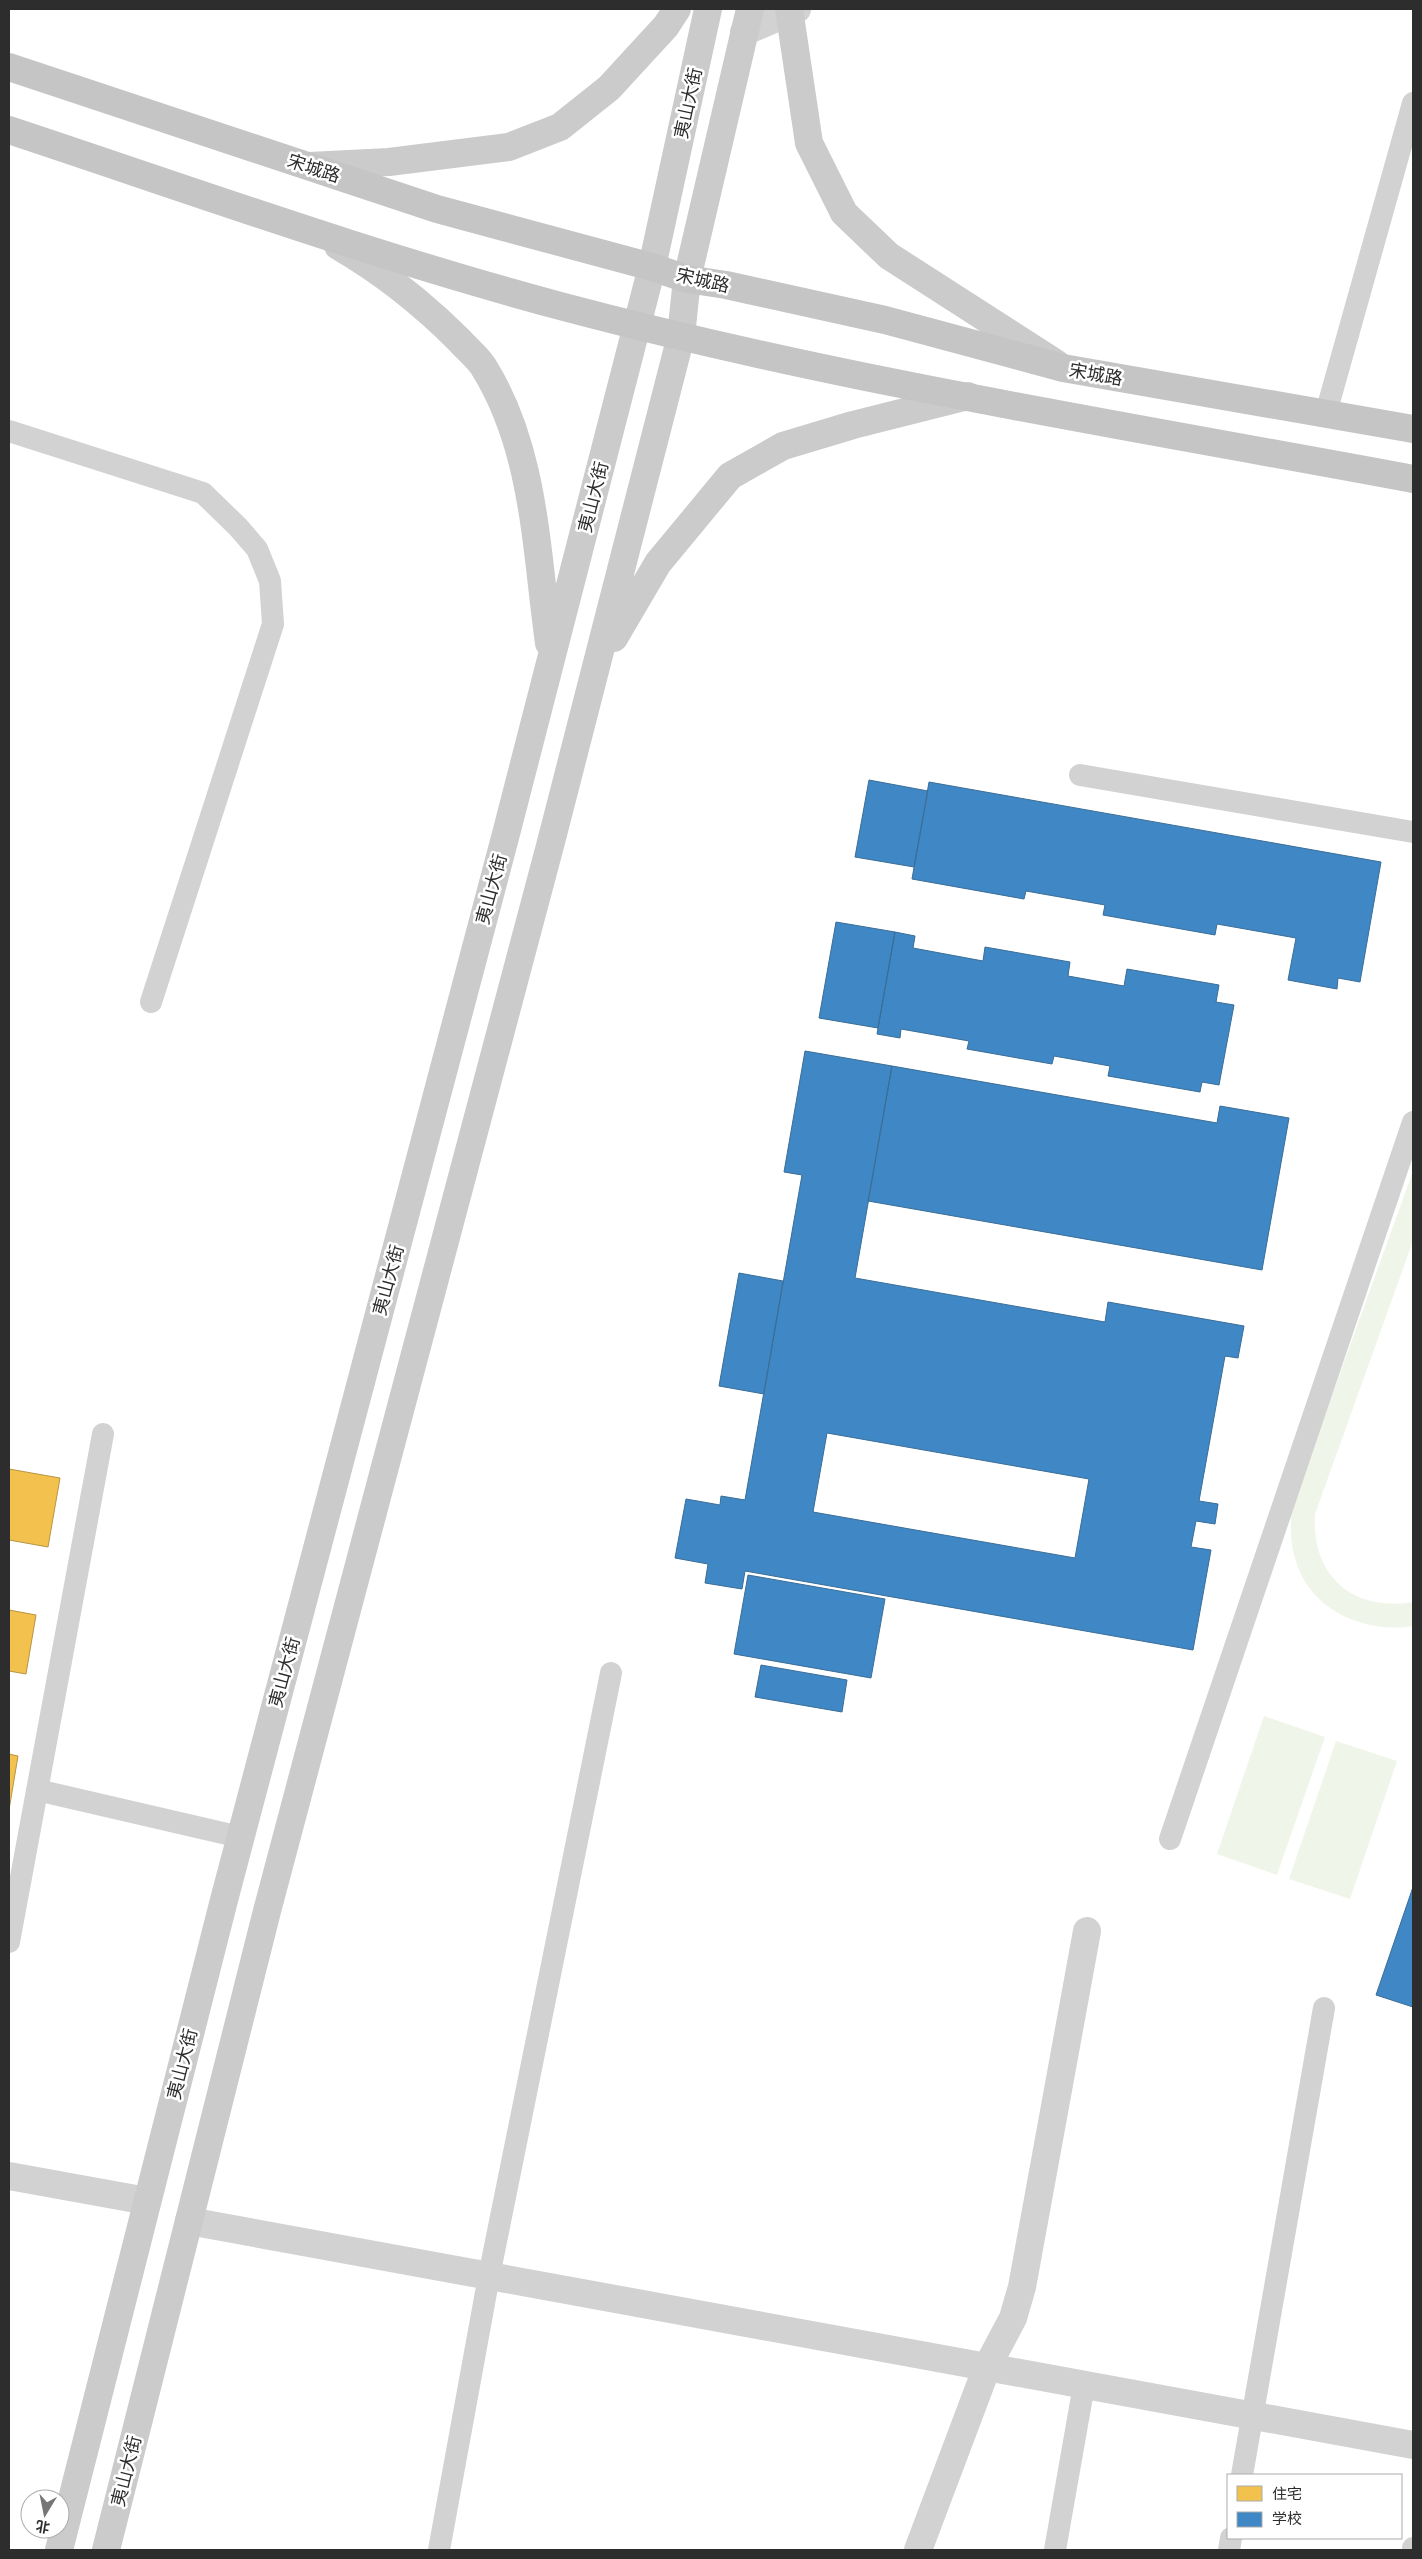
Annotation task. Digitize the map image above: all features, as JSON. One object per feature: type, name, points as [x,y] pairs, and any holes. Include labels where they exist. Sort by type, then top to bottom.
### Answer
[{"type":"main road","points":[[308,166],[426,159],[509,147],[560,127],[609,88],[666,26],[677,9]]},
{"type":"main road","name":"夷山大街","points":[[59,2550],[240,1837],[551,658],[652,267],[708,9]]},
{"type":"main road","points":[[792,10],[810,143],[844,213],[889,256],[1063,368]]},
{"type":"main road","name":"夷山大街","points":[[106,2550],[272,1892],[595,672],[681,336],[687,279],[747,20]]},
{"type":"main road","name":"宋城路","points":[[9,67],[437,209],[652,267],[687,279],[726,285],[885,320],[1063,368],[1413,429]]},
{"type":"main road","points":[[9,130],[419,266],[681,336],[873,379],[1413,479]]},
{"type":"main road","points":[[316,232],[375,268],[417,302],[482,365],[510,419],[530,490],[551,658]]},
{"type":"main road","points":[[595,672],[658,563],[730,476],[783,446],[853,425],[968,396]]},
{"type":"street","points":[[747,20],[792,10]]},
{"type":"street","points":[[918,2550],[987,2367],[1013,2318],[1022,2288],[1087,1931]]},
{"type":"street","points":[[9,2176],[148,2201]]},
{"type":"street","points":[[189,2221],[1413,2445]]},
{"type":"lane","points":[[1326,413],[1413,103]]},
{"type":"lane","points":[[9,431],[203,493],[238,527],[257,550],[270,581],[273,624],[151,1002]]},
{"type":"lane","points":[[1080,775],[1413,832]]},
{"type":"lane","points":[[1170,1838],[1413,1122]]},
{"type":"lane","points":[[9,1942],[103,1434]]},
{"type":"lane","points":[[438,2550],[489,2276],[611,1673]]},
{"type":"lane","points":[[37,1790],[240,1837]]},
{"type":"lane","points":[[1242,2474],[1324,2008]]},
{"type":"lane","points":[[1055,2550],[1084,2385]]},
{"type":"shaded area","points":[[1413,1171],[1413,1241],[1315,1514],[1316,1536],[1320,1555],[1328,1572],[1340,1585],[1355,1595],[1372,1601],[1391,1604],[1413,1602],[1413,1626],[1395,1628],[1358,1622],[1341,1615],[1312,1592],[1302,1576],[1293,1552],[1291,1509]]},
{"type":"shaded area","points":[[1264,1716],[1325,1737],[1277,1875],[1217,1854]]},
{"type":"shaded area","points":[[1336,1741],[1397,1761],[1350,1899],[1289,1879]]},
{"type":"building: 住宅","points":[[9,1469],[60,1478],[48,1547],[9,1540]]},
{"type":"building: 住宅","points":[[9,1610],[36,1615],[26,1674],[9,1671]]},
{"type":"building: 住宅","points":[[9,1754],[18,1756],[9,1810]]},
{"type":"building: 学校","points":[[869,780],[928,791],[914,867],[855,857]]},
{"type":"building: 学校","points":[[929,782],[1381,862],[1360,982],[1338,978],[1337,989],[1288,980],[1296,938],[1217,924],[1215,935],[1103,915],[1105,905],[1026,891],[1024,899],[912,879]]},
{"type":"building: 学校","points":[[836,922],[895,932],[878,1028],[819,1018]]},
{"type":"building: 学校","points":[[895,932],[915,936],[913,948],[983,961],[985,947],[1070,962],[1068,976],[1124,986],[1127,969],[1219,985],[1216,1002],[1234,1005],[1219,1085],[1202,1082],[1200,1092],[1108,1076],[1110,1066],[1054,1056],[1052,1064],[967,1049],[969,1041],[901,1029],[900,1038],[877,1034]]},
{"type":"building: 学校","points":[[805,1051],[892,1066],[855,1278],[1105,1322],[1108,1302],[1244,1326],[1238,1358],[1225,1356],[1199,1501],[1218,1504],[1215,1524],[1196,1521],[1191,1547],[1211,1550],[1193,1650],[745,1571],[742,1589],[705,1583],[708,1564],[675,1558],[686,1499],[720,1505],[721,1496],[745,1500],[802,1175],[784,1172]],"holes":[[[827,1433],[1089,1479],[1075,1558],[813,1512]]]},
{"type":"building: 学校","points":[[892,1066],[1217,1123],[1220,1106],[1289,1118],[1262,1270],[868,1201]]},
{"type":"building: 学校","points":[[739,1273],[783,1281],[764,1394],[719,1386]]},
{"type":"building: 学校","points":[[748,1575],[885,1599],[871,1678],[734,1654]]},
{"type":"building: 学校","points":[[761,1665],[847,1680],[842,1712],[755,1697]]},
{"type":"building: 学校","points":[[1413,1887],[1413,2007],[1376,1995]]}]
